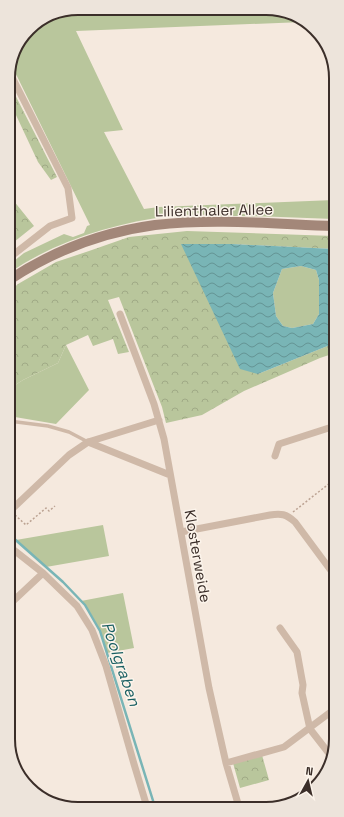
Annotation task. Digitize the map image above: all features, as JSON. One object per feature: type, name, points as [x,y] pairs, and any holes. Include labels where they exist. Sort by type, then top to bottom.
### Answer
[{"type":"main road","name":"Lilienthaler Allee","points":[[15,277],[40,262],[73,246],[103,236],[135,228],[172,223],[198,222],[329,226]]},
{"type":"street","points":[[15,83],[68,188],[72,218],[50,226],[15,253]]},
{"type":"street","name":"Klosterweide","points":[[120,314],[154,404],[164,439],[209,688],[226,763],[238,802]]},
{"type":"street","points":[[15,506],[69,455],[88,442],[158,420]]},
{"type":"street","points":[[275,456],[279,444],[329,428]]},
{"type":"street","points":[[88,442],[170,475]]},
{"type":"street","points":[[181,532],[270,515],[288,515],[295,522],[329,568]]},
{"type":"street","points":[[15,550],[43,573],[77,606],[92,630],[100,649],[146,802]]},
{"type":"street","points":[[15,599],[43,573]]},
{"type":"street","points":[[280,628],[297,652],[303,685],[302,693],[310,729],[328,752]]},
{"type":"street","points":[[226,763],[284,747],[329,714]]},
{"type":"lane","points":[[15,422],[48,426],[69,432],[88,442]]},
{"type":"path","points":[[288,515],[329,484]]},
{"type":"path","points":[[15,516],[26,526],[46,508],[49,511],[55,506]]},
{"type":"green space","points":[[78,15],[266,15],[278,16],[296,22],[76,31],[123,130],[104,132],[144,209],[159,207],[329,200],[329,219],[191,215],[149,219],[128,223],[86,235],[46,252],[15,269],[15,260],[24,253],[64,234],[73,237],[84,233],[87,226],[90,225],[15,73],[21,50],[36,31],[46,23],[58,18]]},
{"type":"green space","points":[[15,95],[57,177],[51,180],[38,162],[15,113]]},
{"type":"green space","points":[[15,202],[34,226],[15,241]]},
{"type":"green space","points":[[187,231],[329,236],[329,249],[232,244],[258,374],[329,345],[329,355],[244,391],[202,415],[166,423],[162,407],[119,297],[108,300],[129,352],[118,354],[113,339],[93,346],[88,335],[66,345],[58,363],[15,385],[15,287],[56,262],[129,237]]},
{"type":"green space","points":[[301,266],[316,270],[319,280],[319,314],[313,324],[292,328],[283,326],[276,316],[273,293],[282,269]]},
{"type":"green space","points":[[66,345],[89,390],[56,424],[15,417],[15,385],[58,363]]},
{"type":"green space","points":[[103,525],[109,556],[46,567],[16,540]]},
{"type":"green space","points":[[123,593],[134,648],[107,653],[94,619],[81,601]]},
{"type":"green space","points":[[262,755],[269,780],[240,788],[233,763]]},
{"type":"water","points":[[181,244],[232,244],[329,249],[329,345],[258,374],[240,369]],"holes":[[[301,266],[316,270],[319,280],[319,314],[313,324],[292,328],[283,326],[276,316],[273,293],[282,269]]]},
{"type":"waterway","name":"Poolgraben","points":[[15,539],[63,582],[85,605],[100,631],[153,802]]}]
